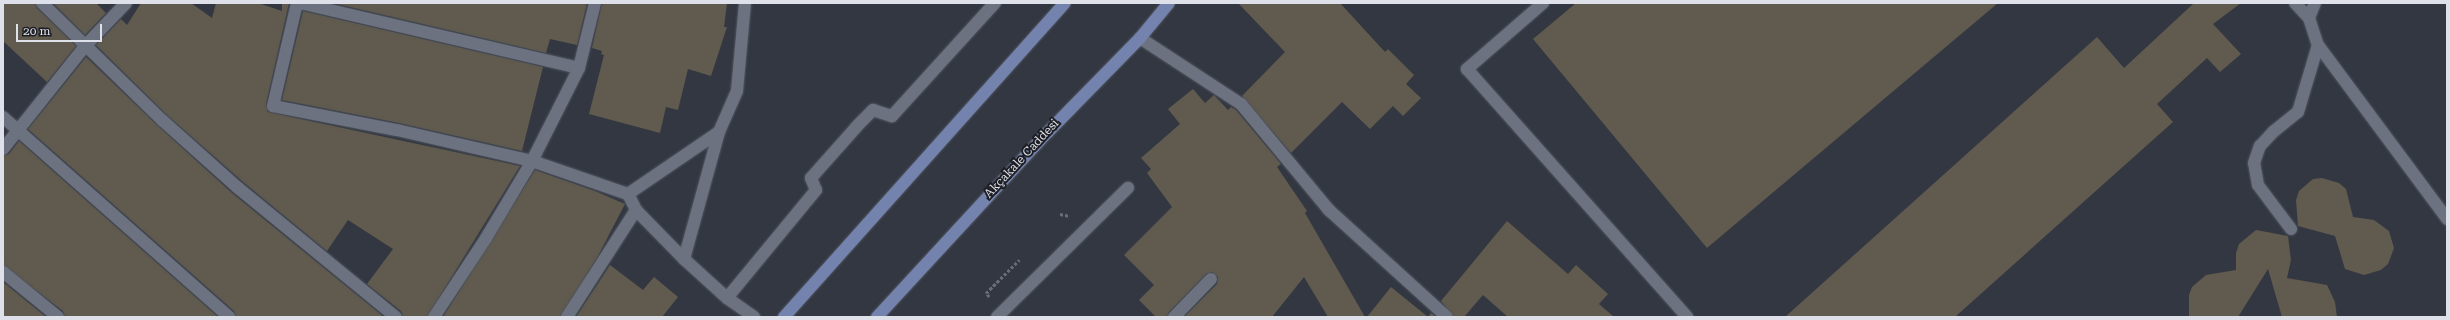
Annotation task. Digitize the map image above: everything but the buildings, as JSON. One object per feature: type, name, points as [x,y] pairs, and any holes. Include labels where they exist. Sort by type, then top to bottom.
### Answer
[{"type":"main road","points":[[784,317],[1065,3]]},
{"type":"main road","name":"Akçakale Caddesi","points":[[878,317],[1047,133],[1140,38],[1169,3]]},
{"type":"street","points":[[42,3],[162,120],[237,188],[396,317]]},
{"type":"street","points":[[3,148],[86,45],[126,3]]},
{"type":"street","points":[[579,68],[299,3],[273,106],[397,130],[532,161],[628,194],[636,210],[684,259],[727,298],[754,317]]},
{"type":"street","points":[[434,317],[486,238],[532,161],[579,68],[595,3]]},
{"type":"street","points":[[684,259],[719,132],[737,91],[745,3]]},
{"type":"street","points":[[727,298],[816,190],[811,178],[859,124],[873,110],[892,116],[995,3]]},
{"type":"street","points":[[1543,3],[1467,69],[1687,317]]},
{"type":"street","points":[[2295,3],[2309,18],[2318,45],[2447,219]]},
{"type":"street","points":[[2309,18],[2315,3]]},
{"type":"street","points":[[1140,38],[1241,104],[1329,210],[1447,317]]},
{"type":"street","points":[[2291,229],[2258,185],[2254,163],[2260,146],[2273,132],[2298,112],[2318,45]]},
{"type":"street","points":[[3,117],[230,317]]},
{"type":"street","points":[[628,194],[719,132]]},
{"type":"street","points":[[997,317],[1128,188]]},
{"type":"street","points":[[567,317],[636,210]]},
{"type":"street","points":[[3,272],[58,317]]},
{"type":"street","points":[[1174,317],[1211,279]]},
{"type":"path","points":[[986,293],[1019,260]]}]
